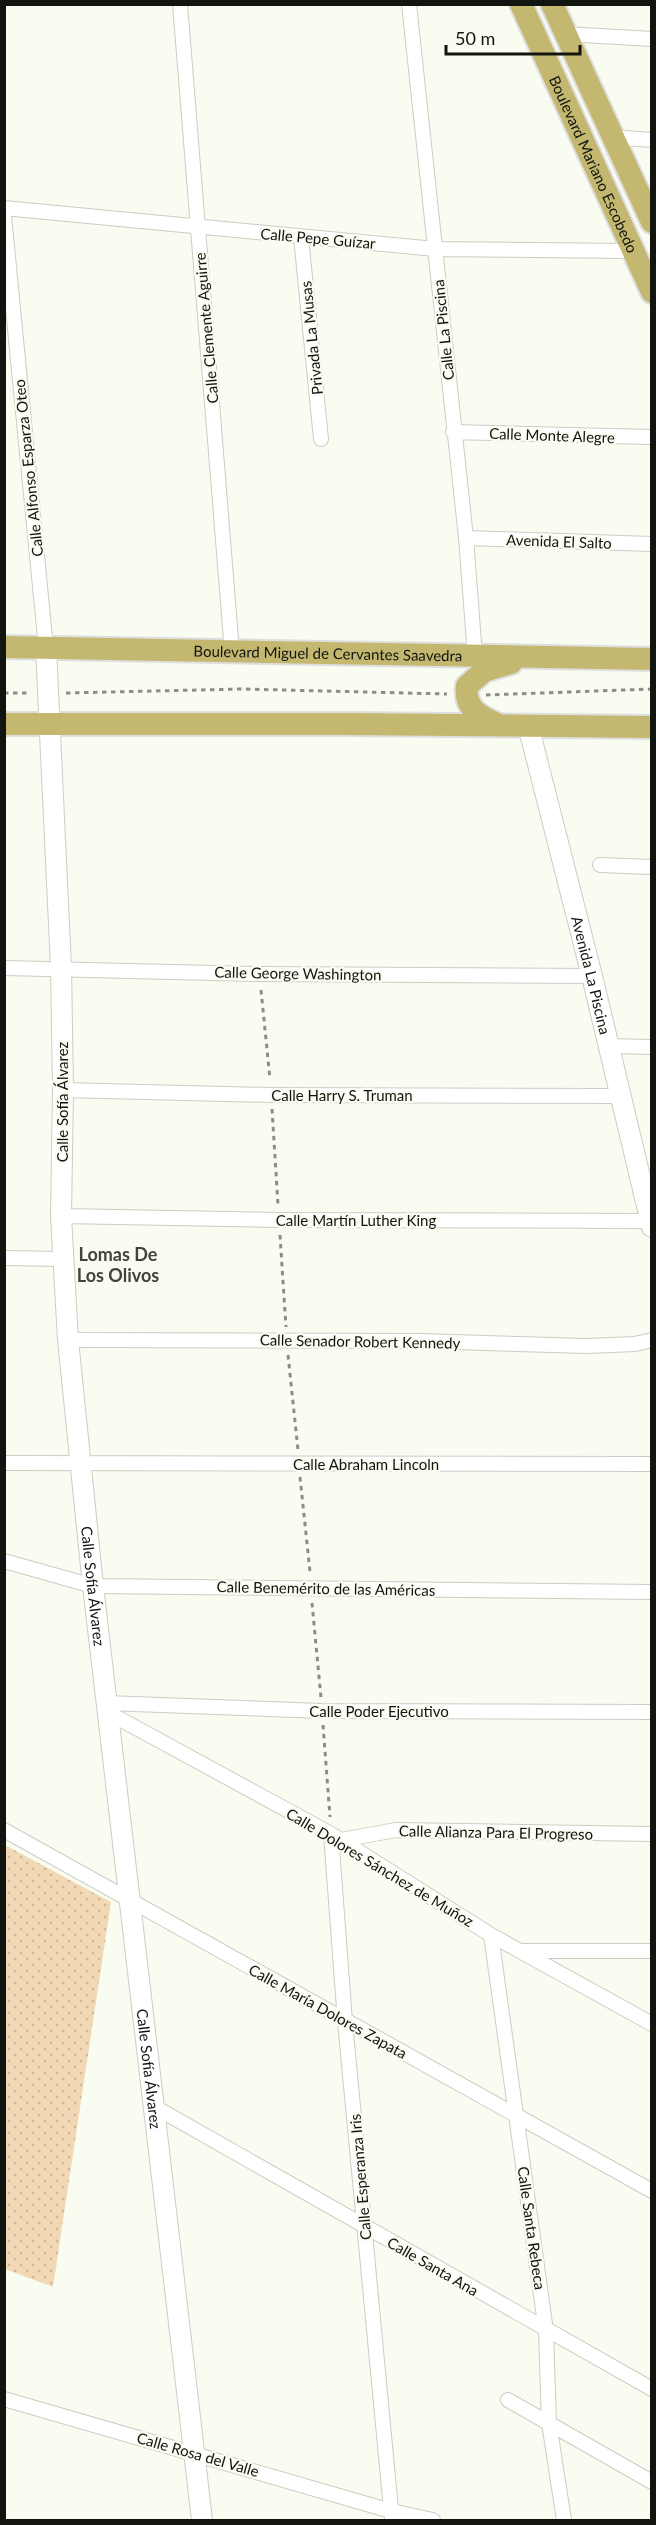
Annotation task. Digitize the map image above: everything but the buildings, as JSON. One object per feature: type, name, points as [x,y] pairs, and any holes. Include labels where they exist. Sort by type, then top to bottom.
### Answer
[{"type":"main road","name":"Boulevard Mariano Escobedo","points":[[521,4],[651,292]]},
{"type":"main road","name":"Boulevard Mariano Escobedo","points":[[552,4],[651,222]]},
{"type":"main road","name":"Boulevard Miguel de Cervantes Saavedra","points":[[4,647],[651,659]]},
{"type":"main road","points":[[497,725],[476,714],[466,695],[467,686],[484,670],[536,657]]},
{"type":"main road","points":[[4,724],[651,727]]},
{"type":"street","name":"Calle Clemente Aguirre","points":[[180,4],[232,652]]},
{"type":"street","name":"Calle La Piscina","points":[[409,4],[466,538],[475,656]]},
{"type":"street","points":[[566,34],[651,39]]},
{"type":"street","points":[[612,137],[651,140]]},
{"type":"street","name":"Calle Pepe Guízar","points":[[4,208],[435,249],[633,251]]},
{"type":"street","name":"Calle Alfonso Esparza Oteo","points":[[4,216],[46,648]]},
{"type":"street","name":"Privada La Musas","points":[[301,237],[321,440]]},
{"type":"street","name":"Calle Monte Alegre","points":[[453,432],[651,437]]},
{"type":"street","name":"Avenida El Salto","points":[[466,538],[651,544]]},
{"type":"street","name":"Calle Sofía Álvarez","points":[[46,648],[50,693],[61,968],[63,1090],[61,1216],[68,1340],[106,1707],[202,2520]]},
{"type":"street","name":"Avenida La Piscina","points":[[528,725],[592,976],[651,1224]]},
{"type":"street","points":[[600,865],[651,867]]},
{"type":"street","name":"Calle George Washington","points":[[4,968],[259,974],[592,976]]},
{"type":"street","points":[[609,1046],[651,1047]]},
{"type":"street","name":"Calle Harry S. Truman","points":[[63,1090],[271,1095],[620,1096]]},
{"type":"street","name":"Calle Martín Luther King","points":[[61,1216],[651,1224]]},
{"type":"street","points":[[4,1258],[63,1259]]},
{"type":"street","name":"Calle Senador Robert Kennedy","points":[[68,1340],[408,1341],[587,1346],[635,1344],[651,1340]]},
{"type":"street","name":"Calle Abraham Lincoln","points":[[4,1463],[651,1464]]},
{"type":"street","name":"Calle Benemérito de las Américas","points":[[4,1562],[93,1586],[651,1592]]},
{"type":"street","name":"Calle Poder Ejecutivo","points":[[106,1707],[322,1711],[651,1712]]},
{"type":"street","name":"Calle Dolores Sánchez de Muñoz","points":[[106,1707],[336,1837],[491,1935],[651,2024]]},
{"type":"street","name":"Calle María Dolores Zapata","points":[[4,1830],[651,2191]]},
{"type":"street","name":"Calle Alianza Para El Progreso","points":[[336,1837],[396,1830],[651,1834]]},
{"type":"street","name":"Calle Esperanza Iris","points":[[336,1837],[345,2022],[392,2516]]},
{"type":"street","name":"Calle Santa Rebeca","points":[[491,1935],[546,2331],[549,2423],[564,2520]]},
{"type":"street","points":[[520,1951],[651,1952]]},
{"type":"street","name":"Calle Santa Ana","points":[[153,2106],[651,2389]]},
{"type":"street","name":"Calle Rosa del Valle","points":[[4,2399],[195,2453],[392,2516],[433,2520]]},
{"type":"street","points":[[508,2400],[651,2482]]},
{"type":"path","points":[[4,693],[242,689],[466,695],[651,689]]},
{"type":"path","points":[[322,1711],[336,1837]]},
{"type":"shaded area","points":[[5,1845],[111,1902],[53,2287],[5,2269]]},
{"type":"district","name":"Lomas De Los Olivos","points":[[118,1264]]}]
